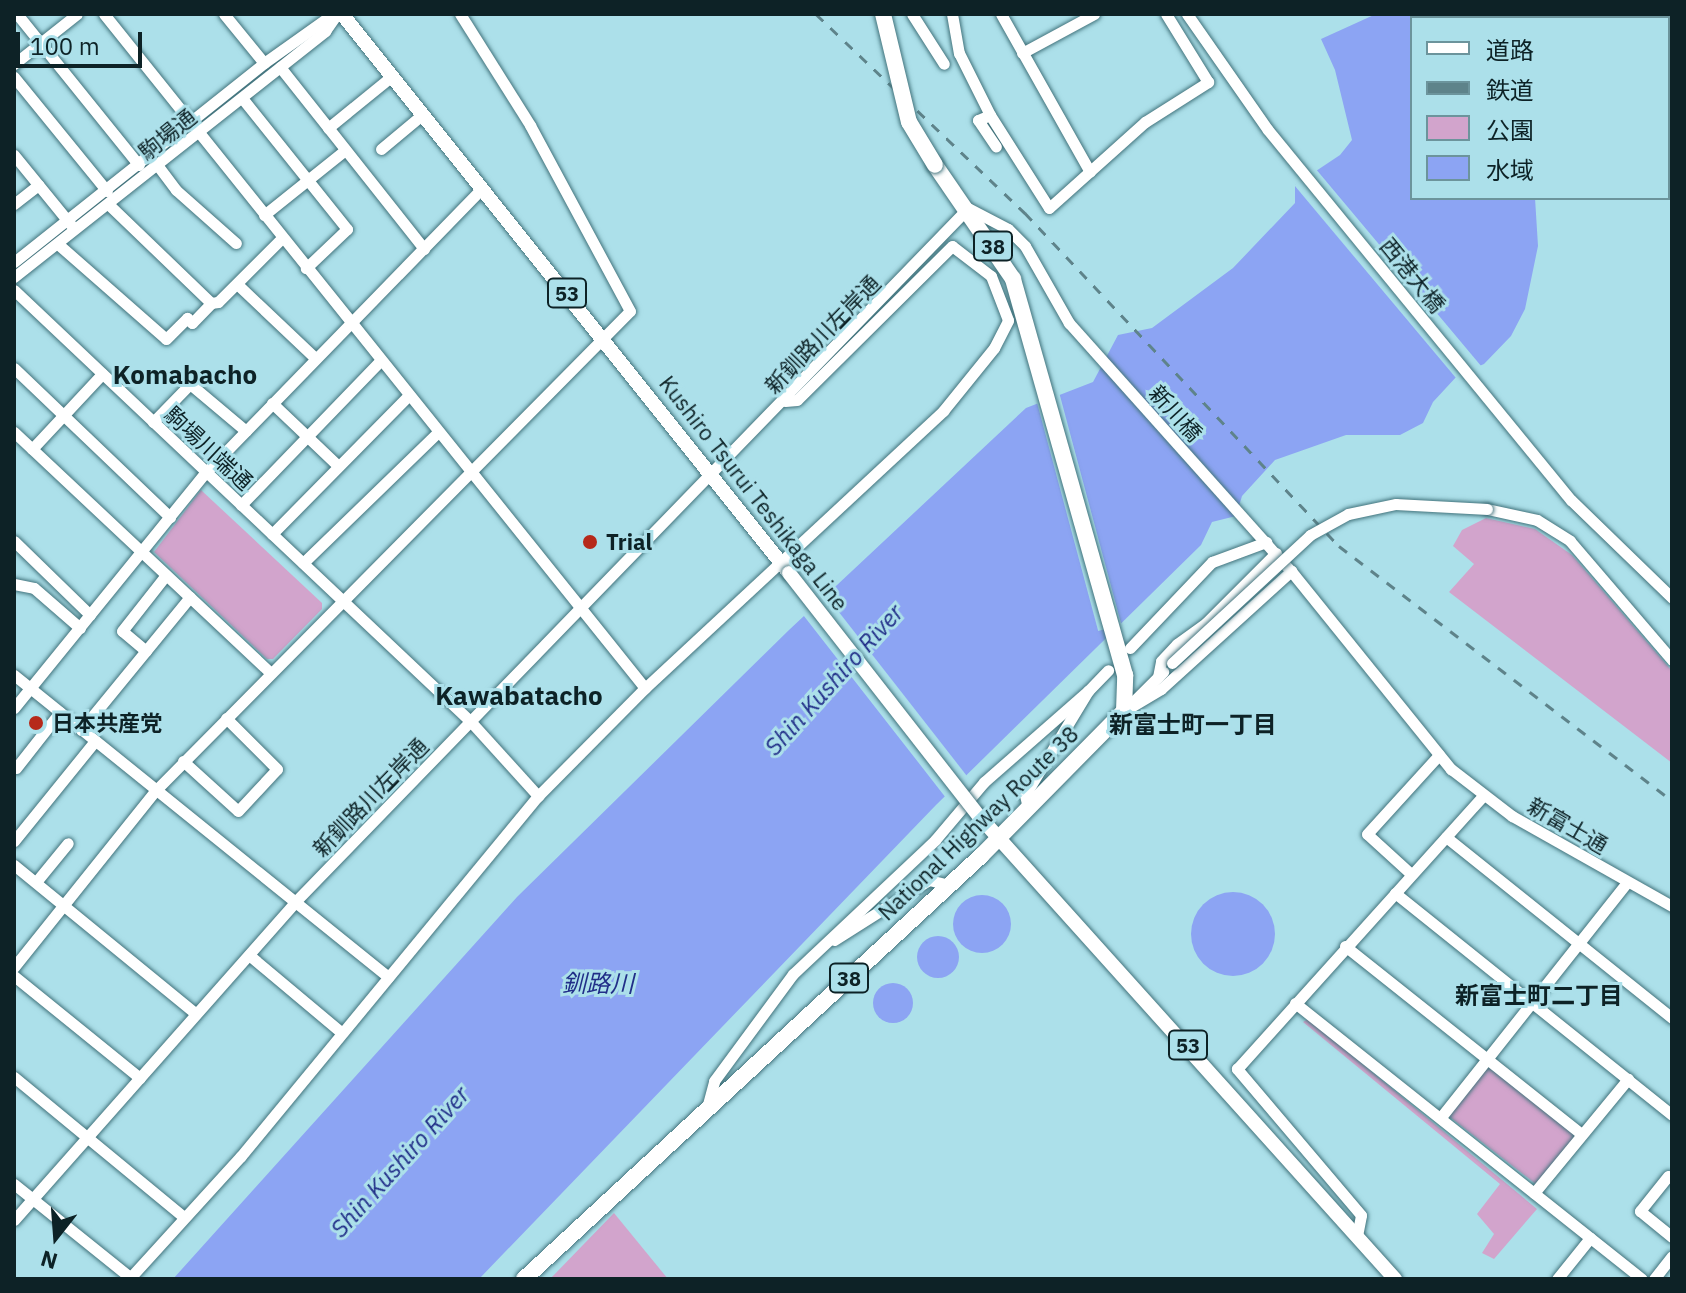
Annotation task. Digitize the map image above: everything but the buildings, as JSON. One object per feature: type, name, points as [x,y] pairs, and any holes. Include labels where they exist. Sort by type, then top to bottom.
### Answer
[{"type":"highway","name":"38","points":[[883,14],[909,122],[1013,279],[1124,651],[1127,695],[1124,711]]},
{"type":"highway","name":"National Highway Route 38","points":[[524,1279],[999,839],[1124,711]]},
{"type":"main road","name":"Kushiro Tsurui Teshikaga Line","points":[[338,14],[392,76],[715,475],[978,815],[1395,1279]]},
{"type":"street","points":[[17,14],[139,165]]},
{"type":"street","points":[[14,64],[77,14]]},
{"type":"street","points":[[104,14],[349,324],[645,688]]},
{"type":"street","points":[[224,14],[264,63]]},
{"type":"street","name":"駒場通","points":[[14,277],[59,245],[107,191],[264,63],[338,14]]},
{"type":"street","name":"駒場通","points":[[14,262],[109,205],[325,31],[338,14]]},
{"type":"street","points":[[14,967],[155,791],[183,761],[630,311],[530,125],[460,14]]},
{"type":"street","points":[[912,14],[944,64]]},
{"type":"street","points":[[952,14],[959,53],[990,115],[1049,208],[1145,122],[1208,82],[1166,14]]},
{"type":"street","points":[[1001,14],[1090,172]]},
{"type":"street","points":[[1022,53],[1094,14]]},
{"type":"street","name":"西港大橋","points":[[1187,14],[1227,75],[1571,500],[1672,598]]},
{"type":"street","points":[[280,67],[424,249]]},
{"type":"street","points":[[328,128],[392,76]]},
{"type":"street","points":[[14,77],[107,191]]},
{"type":"street","points":[[242,98],[347,229],[306,268]]},
{"type":"street","points":[[381,149],[423,114]]},
{"type":"street","points":[[990,115],[978,120],[996,147]]},
{"type":"street","points":[[264,215],[345,150]]},
{"type":"street","points":[[14,155],[73,226]]},
{"type":"street","points":[[158,166],[176,190],[236,243]]},
{"type":"street","points":[[14,204],[38,185]]},
{"type":"street","points":[[14,708],[206,472],[482,188]]},
{"type":"street","points":[[109,205],[211,303]]},
{"type":"street","name":"新川橋","points":[[968,208],[1008,229],[1025,246],[1069,323],[1291,571]]},
{"type":"street","name":"新釧路川左岸通","points":[[14,1220],[294,903],[579,609],[715,475],[968,208]]},
{"type":"street","points":[[59,245],[166,339],[211,303],[218,302],[282,238]]},
{"type":"street","points":[[14,1184],[130,1279],[342,1033],[538,796],[645,688],[943,411],[994,348],[1008,320],[991,276],[952,246],[797,400],[785,401]]},
{"type":"street","points":[[237,284],[315,358]]},
{"type":"street","name":"駒場川端通","points":[[14,290],[471,722],[538,796]]},
{"type":"street","points":[[241,505],[380,361]]},
{"type":"street","points":[[14,368],[170,517]]},
{"type":"street","points":[[32,449],[102,374]]},
{"type":"street","points":[[153,422],[190,384],[246,431]]},
{"type":"street","points":[[272,534],[409,395]]},
{"type":"street","points":[[272,403],[337,465]]},
{"type":"street","points":[[14,432],[271,673]]},
{"type":"street","points":[[303,563],[438,432]]},
{"type":"street","points":[[1124,711],[1310,535],[1348,514],[1396,504],[1487,509],[1537,520],[1570,541],[1672,660]]},
{"type":"street","points":[[14,541],[44,575],[90,615]]},
{"type":"street","points":[[1124,651],[1212,562],[1266,542]]},
{"type":"street","points":[[1158,677],[1169,652],[1276,553]]},
{"type":"street","points":[[1124,711],[1161,689],[1291,571]]},
{"type":"street","name":"新富士通","points":[[1291,571],[1451,769],[1483,796],[1672,906]]},
{"type":"street","points":[[34,588],[44,575]]},
{"type":"street","points":[[146,651],[122,631],[166,575]]},
{"type":"street","points":[[14,584],[34,588],[80,628]]},
{"type":"street","points":[[81,730],[190,597]]},
{"type":"street","points":[[707,1109],[714,1081],[793,974],[935,840],[984,782],[1108,670]]},
{"type":"street","points":[[14,675],[388,977]]},
{"type":"street","points":[[1028,808],[1025,795],[1088,691]]},
{"type":"street","points":[[16,768],[60,712]]},
{"type":"street","points":[[183,761],[238,811],[277,769],[226,718]]},
{"type":"street","points":[[14,841],[95,741]]},
{"type":"street","points":[[1411,874],[1367,834],[1439,755]]},
{"type":"street","points":[[1357,1236],[1361,1215],[1237,1069],[1483,796]]},
{"type":"street","points":[[1446,837],[1672,1018]]},
{"type":"street","points":[[36,882],[68,843]]},
{"type":"street","points":[[14,865],[196,1014]]},
{"type":"street","points":[[817,951],[929,880],[949,885]]},
{"type":"street","points":[[1441,1117],[1627,882]]},
{"type":"street","points":[[1395,893],[1672,1115]]},
{"type":"street","points":[[1345,946],[1581,1134]]},
{"type":"street","points":[[249,955],[342,1033]]},
{"type":"street","points":[[14,976],[140,1078]]},
{"type":"street","points":[[1295,1003],[1642,1279]]},
{"type":"street","points":[[14,1077],[184,1217]]},
{"type":"street","points":[[1534,1193],[1628,1079]]},
{"type":"street","points":[[1672,1178],[1668,1176],[1640,1211],[1672,1237]]},
{"type":"street","points":[[1557,1279],[1590,1238]]},
{"type":"street","points":[[1654,1279],[1672,1256]]},
{"type":"green space","points":[[201,490],[322,603],[322,609],[273,659],[267,659],[154,552]]},
{"type":"green space","points":[[1486,518],[1535,529],[1572,555],[1672,671],[1672,763],[1449,592],[1474,564],[1453,546],[1462,530]]},
{"type":"green space","points":[[1308,1019],[1537,1209],[1494,1259],[1482,1253],[1494,1234],[1477,1214],[1500,1184],[1303,1022]]},
{"type":"green space","points":[[1487,1066],[1576,1136],[1537,1185],[1448,1116]]},
{"type":"green space","points":[[614,1213],[668,1279],[550,1279]]},
{"type":"water","name":"釧路川","points":[[1376,14],[1615,14],[1410,16],[1410,200],[1535,200],[1538,246],[1525,309],[1511,336],[1484,364],[1458,375],[1433,402],[1423,423],[1400,435],[1346,435],[1275,460],[1242,496],[1236,516],[1212,522],[1201,545],[936,805],[479,1279],[173,1279],[517,897],[789,630],[1026,408],[1093,382],[1118,335],[1152,328],[1233,268],[1295,203],[1295,185],[1340,155],[1352,140],[1335,70],[1321,39]]},
{"type":"water","points":[[1225,892],[1241,892],[1257,899],[1268,910],[1275,934],[1272,950],[1263,964],[1241,976],[1225,976],[1209,969],[1198,958],[1191,942],[1191,926],[1198,910],[1209,899]]},
{"type":"water","points":[[982,895],[1002,904],[1011,924],[1002,944],[982,953],[962,944],[953,924],[962,904]]},
{"type":"water","points":[[938,936],[953,942],[959,957],[953,972],[938,978],[923,972],[917,957],[923,942]]},
{"type":"water","points":[[893,983],[907,989],[913,1003],[907,1017],[893,1023],[879,1017],[873,1003],[879,989]]},
{"type":"pier","points":[[1315,168],[1483,369],[1463,386],[1294,185]]},
{"type":"pier","points":[[1059,392],[1121,625],[1098,631],[1036,398]]},
{"type":"pier","points":[[824,593],[969,778],[945,797],[800,611]]},
{"type":"railway","points":[[816,14],[1025,213],[1339,546],[1672,801]]},
{"type":"place","name":"Trial","points":[[590,542]]},
{"type":"place","name":"日本共産党","points":[[36,723]]},
{"type":"district","name":"Komabacho","points":[[185,375]]},
{"type":"district","name":"Kawabatacho","points":[[519,696]]},
{"type":"district","name":"新富士町一丁目","points":[[1193,725]]},
{"type":"district","name":"新富士町二丁目","points":[[1539,996]]},
{"type":"water label","name":"Shin Kushiro River","points":[[834,680]]},
{"type":"water label","name":"Shin Kushiro River","points":[[400,1162]]}]
